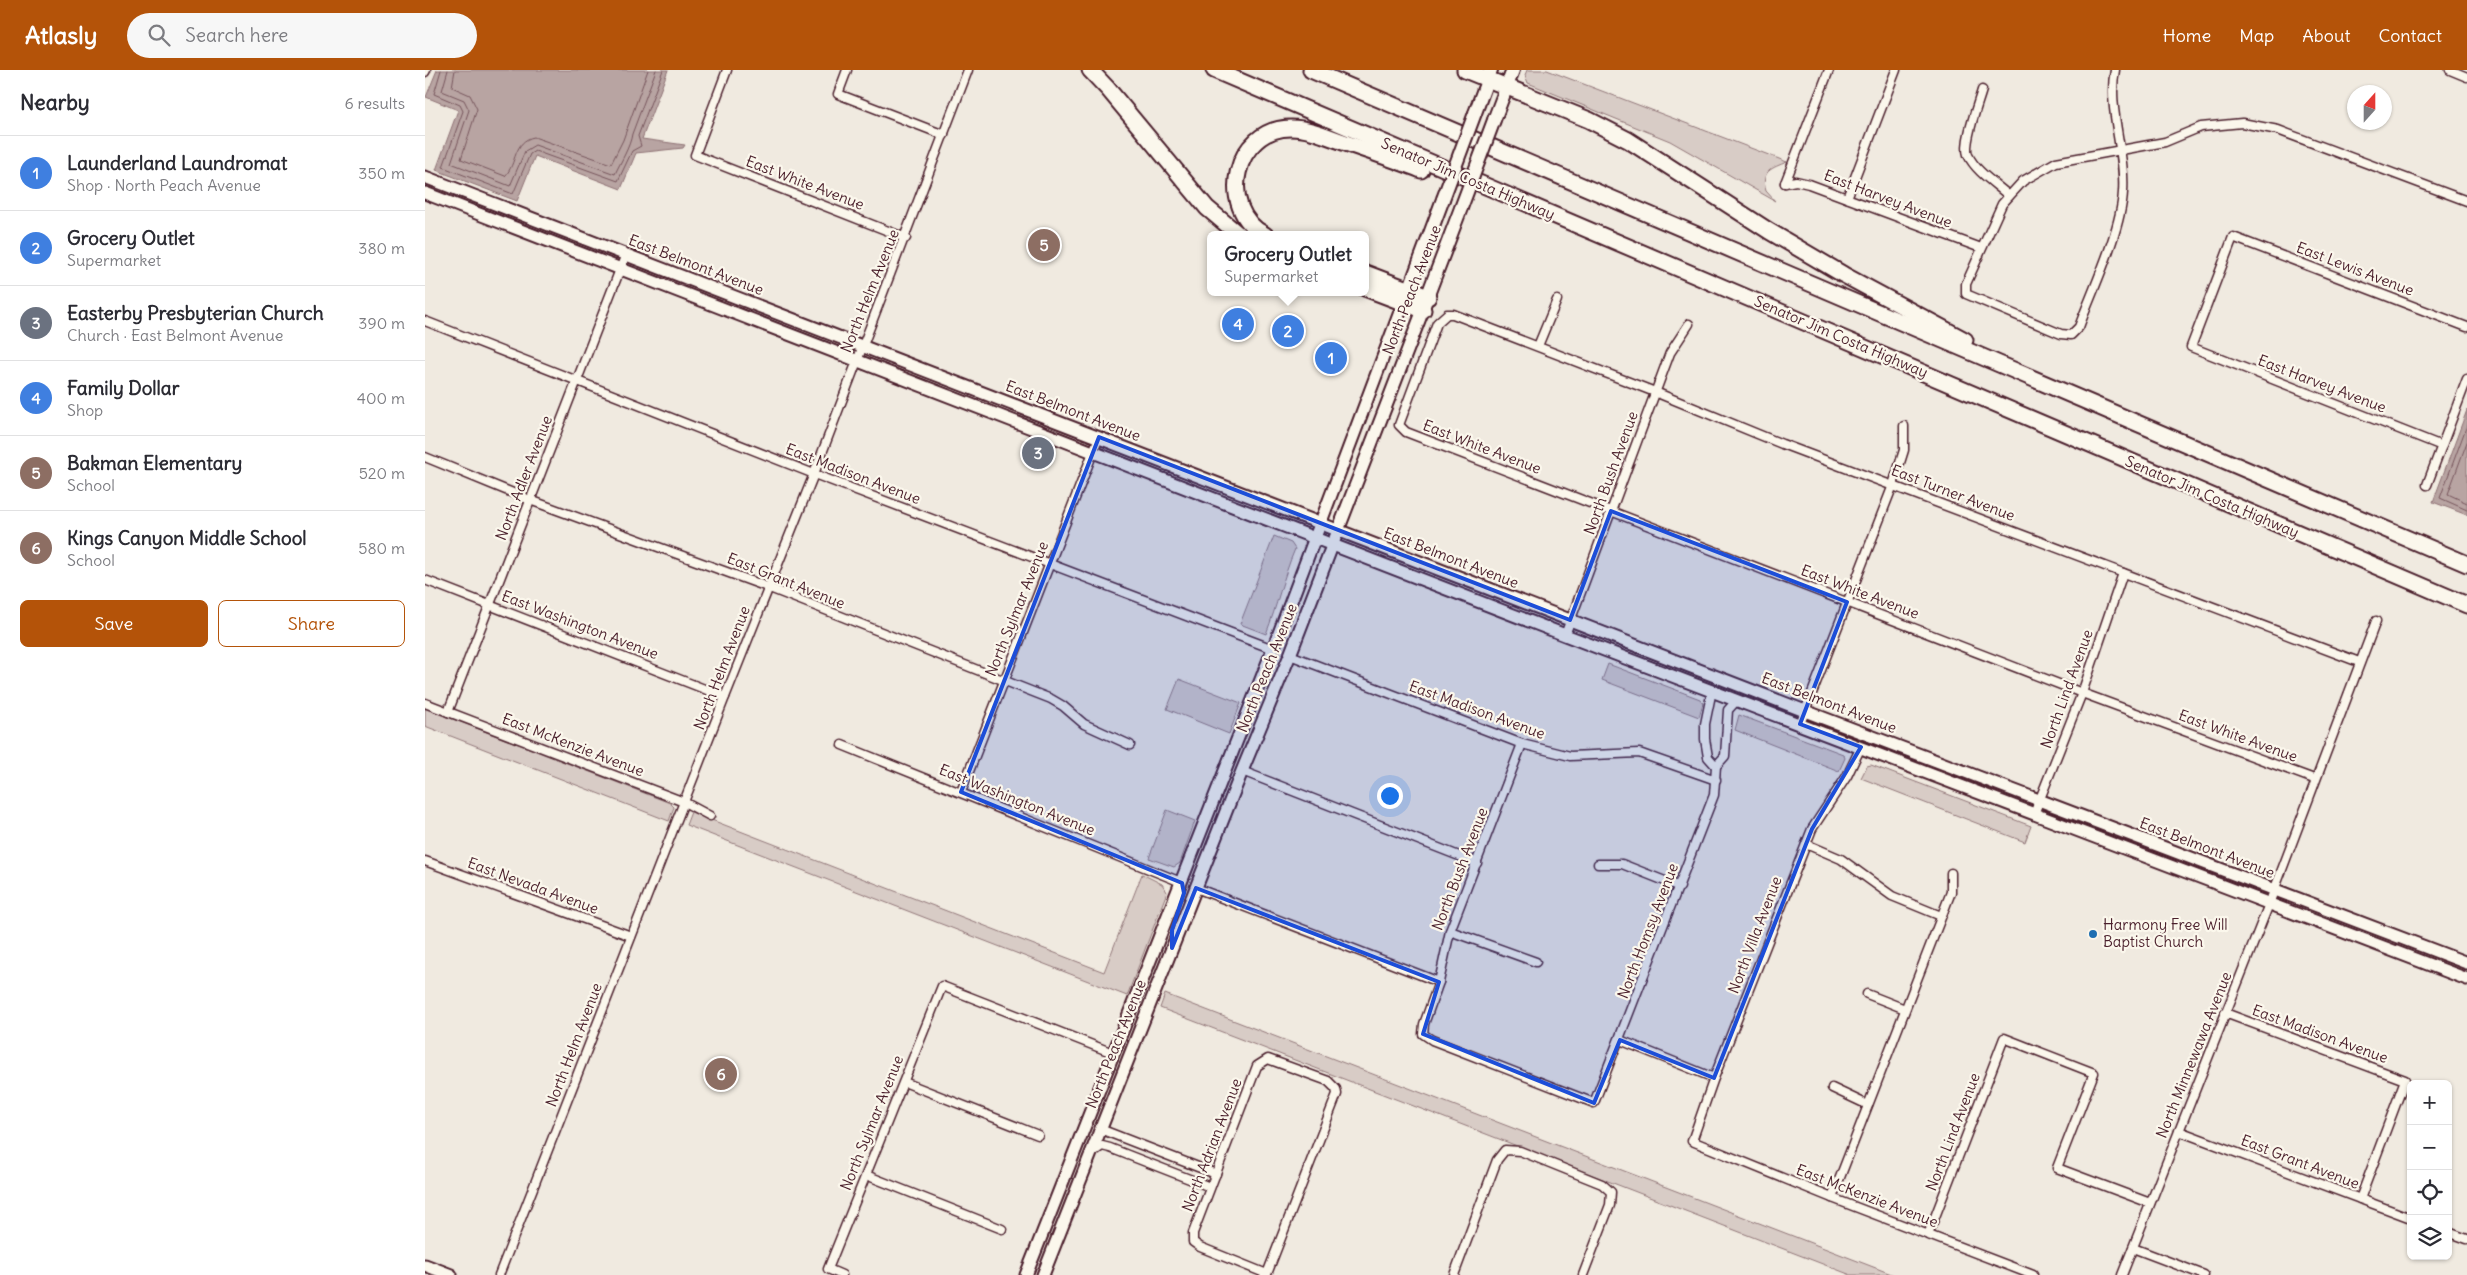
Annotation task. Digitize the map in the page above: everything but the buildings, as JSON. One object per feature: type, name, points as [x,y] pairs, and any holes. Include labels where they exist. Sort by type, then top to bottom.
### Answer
[{"type":"highway","points":[[1090,70],[1207,208],[1234,231]]},
{"type":"highway","name":"Senator Jim Costa Highway","points":[[1213,70],[1715,282],[2244,512],[2467,605]]},
{"type":"highway","points":[[1311,70],[2467,564]]},
{"type":"highway","points":[[1465,70],[1489,74],[1507,86],[1589,120],[1628,140],[1769,231],[1844,275],[2055,388]]},
{"type":"highway","points":[[1260,231],[1247,219],[1239,204],[1236,184],[1239,166],[1249,148],[1262,136],[1279,129],[1300,128],[1409,166],[1715,282]]},
{"type":"highway","points":[[1369,275],[1406,296],[1425,304]]},
{"type":"highway","points":[[1369,289],[1406,296]]},
{"type":"main road","name":"North Peach Avenue","points":[[1043,1275],[1242,771],[1291,655],[1513,70]]},
{"type":"main road","name":"North Peach Avenue","points":[[1026,1275],[1273,650],[1489,74]]},
{"type":"main road","name":"East Belmont Avenue","points":[[425,177],[1570,620],[2467,964]]},
{"type":"main road","name":"East Belmont Avenue","points":[[425,193],[1565,635],[2467,980]]},
{"type":"main road","points":[[1242,771],[1238,761],[1259,704],[1259,685]]},
{"type":"main road","points":[[1172,948],[1172,930],[1184,893],[1181,882]]},
{"type":"main road","points":[[1100,1129],[1097,1124],[1098,1116],[1117,1065],[1113,1053]]},
{"type":"main road","points":[[425,1265],[451,1275]]},
{"type":"street","name":"East White Avenue","points":[[727,70],[695,155],[906,238]]},
{"type":"street","points":[[847,70],[837,94],[944,135]]},
{"type":"street","name":"North Helm Avenue","points":[[499,1275],[906,238],[968,70]]},
{"type":"street","name":"East Harvey Avenue","points":[[1829,70],[1785,183],[1796,181],[1809,184],[1981,248]]},
{"type":"street","points":[[1847,198],[1896,70]]},
{"type":"street","points":[[2115,70],[2112,82],[2120,149],[2123,192],[2119,221],[2079,327],[2071,334],[2061,334],[1966,294],[1966,284],[2002,204],[2023,181],[2056,162],[2120,149],[2165,142],[2201,127],[2242,123],[2278,130],[2467,201]]},
{"type":"street","points":[[2450,70],[2467,77]]},
{"type":"street","points":[[1982,90],[1968,142],[1967,154],[1978,169],[2009,196]]},
{"type":"street","name":"East Lewis Avenue","points":[[2191,347],[2233,237],[2467,327]]},
{"type":"street","name":"North Adler Avenue","points":[[448,712],[626,254]]},
{"type":"street","points":[[1538,346],[1557,300]]},
{"type":"street","name":"East Turner Avenue","points":[[1399,425],[1437,323],[1447,314],[1538,346],[1782,444],[2359,662]]},
{"type":"street","name":"East Madison Avenue","points":[[425,321],[814,474],[1273,650]]},
{"type":"street","name":"North Bush Avenue","points":[[1565,635],[1655,392],[1671,352],[1689,324]]},
{"type":"street","name":"East Harvey Avenue","points":[[2191,347],[2442,446]]},
{"type":"street","points":[[2427,485],[2467,379]]},
{"type":"street","name":"East White Avenue","points":[[1399,425],[1406,432],[2082,693],[2314,779]]},
{"type":"street","points":[[1800,724],[1893,485],[1904,450],[1904,426]]},
{"type":"street","name":"North Sylmar Avenue","points":[[961,792],[1099,437]]},
{"type":"street","name":"East Grant Avenue","points":[[425,457],[531,500],[768,588],[1003,682],[1051,699],[1063,706],[1084,724],[1130,745]]},
{"type":"street","name":"North Lind Avenue","points":[[2034,814],[2082,693],[2123,573]]},
{"type":"street","name":"East Washington Avenue","points":[[425,580],[725,696]]},
{"type":"street","name":"North Minnewawa Avenue","points":[[2122,1275],[2269,904],[2314,779],[2376,620]]},
{"type":"street","name":"East Madison Avenue","points":[[1291,655],[1522,744],[1570,756],[1639,753],[1717,780]]},
{"type":"street","name":"North Homsy Avenue","points":[[1709,689],[1711,695],[1705,724],[1705,739],[1708,757],[1717,766]]},
{"type":"street","name":"North Homsy Avenue","points":[[1594,1103],[1680,887],[1714,794],[1717,766],[1725,756],[1728,710],[1737,700]]},
{"type":"street","name":"East McKenzie Avenue","points":[[425,703],[684,802],[710,816]]},
{"type":"street","name":"North Bush Avenue","points":[[1522,744],[1450,931],[1439,982],[1424,1024],[1423,1034],[1431,1040],[1594,1103]]},
{"type":"street","name":"East Washington Avenue","points":[[842,745],[1181,882]]},
{"type":"street","name":"North Villa Avenue","points":[[1692,1141],[1714,1078],[1806,844],[1821,812],[1853,765],[1861,748]]},
{"type":"street","points":[[1242,771],[1477,863]]},
{"type":"street","points":[[1806,844],[1841,859],[1892,896],[1941,916]]},
{"type":"street","name":"East Nevada Avenue","points":[[425,861],[631,936]]},
{"type":"street","points":[[1598,864],[1622,864],[1680,887]]},
{"type":"street","points":[[1832,1198],[1951,892],[1951,873]]},
{"type":"street","points":[[1196,888],[1439,982]]},
{"type":"street","points":[[1450,931],[1536,962]]},
{"type":"street","name":"North Sylmar Avenue","points":[[842,1275],[827,1269],[942,986],[1113,1053]]},
{"type":"street","points":[[1867,994],[1905,1009]]},
{"type":"street","name":"East Madison Avenue","points":[[2225,1013],[2405,1080],[2360,1199]]},
{"type":"street","name":"North Lind Avenue","points":[[1928,1235],[2003,1038],[2095,1073],[2057,1168],[2150,1204]]},
{"type":"street","points":[[1620,1040],[1714,1078]]},
{"type":"street","name":"North Adrian Avenue","points":[[1263,1060],[1274,1060],[1329,1081],[1336,1089],[1336,1098],[1267,1274],[1200,1247],[1193,1242],[1193,1234],[1216,1174],[1257,1066],[1263,1060]]},
{"type":"street","points":[[904,1082],[1038,1135]]},
{"type":"street","points":[[1832,1088],[1868,1105]]},
{"type":"street","points":[[1100,1129],[1216,1174]]},
{"type":"street","name":"East Grant Avenue","points":[[2179,1130],[2407,1217]]},
{"type":"street","name":"East McKenzie Avenue","points":[[1692,1141],[1832,1198],[2033,1275]]},
{"type":"street","points":[[1090,1154],[1102,1146],[1110,1148],[1210,1188]]},
{"type":"street","points":[[1454,1275],[1497,1160],[1505,1150],[1519,1151],[1584,1176],[1602,1184],[1611,1192],[1610,1205],[1583,1275]]},
{"type":"street","points":[[866,1175],[1002,1229]]},
{"type":"street","points":[[2452,1233],[2467,1239]]},
{"type":"street","points":[[2133,1248],[2204,1275]]},
{"type":"highlighted area","points":[[1099,437],[1570,620],[1611,511],[1847,602],[1800,724],[1861,747],[1812,829],[1714,1078],[1620,1040],[1594,1103],[1423,1034],[1439,982],[1196,888],[1172,948],[1172,930],[1184,893],[1182,883],[961,792]]},
{"type":"shaded area","points":[[1527,70],[1547,70],[1787,162],[1772,169],[1766,175],[1766,191],[1775,201],[1670,141],[1528,83],[1525,75]]},
{"type":"shaded area","points":[[1274,536],[1291,543],[1295,549],[1266,634],[1240,624]]},
{"type":"shaded area","points":[[1608,664],[1700,699],[1703,703],[1699,717],[1602,680]]},
{"type":"shaded area","points":[[1179,679],[1241,703],[1229,734],[1167,709]]},
{"type":"shaded area","points":[[425,708],[670,803],[674,807],[669,821],[425,726]]},
{"type":"shaded area","points":[[1739,715],[1843,754],[1845,758],[1839,771],[1735,730]]},
{"type":"shaded area","points":[[1871,765],[2031,826],[2025,842],[1861,778],[1867,766]]},
{"type":"shaded area","points":[[1167,810],[1195,821],[1180,863],[1174,867],[1149,858]]},
{"type":"shaded area","points":[[691,812],[1104,972],[1142,874],[1162,884],[1167,892],[1127,996],[686,825]]},
{"type":"shaded area","points":[[1165,994],[1894,1275],[1851,1275],[1160,1008]]},
{"type":"water","points":[[437,70],[668,70],[642,139],[685,145],[683,148],[636,153],[621,189],[535,156],[517,201],[436,170],[458,110],[426,97]]},
{"type":"water","points":[[2467,410],[2467,515],[2433,502]]},
{"type":"place","name":"Bakman Elementary","points":[[1044,245]]},
{"type":"place","name":"Family Dollar","points":[[1238,324]]},
{"type":"place","name":"Grocery Outlet","points":[[1288,331]]},
{"type":"place","name":"Launderland Laundromat","points":[[1331,358]]},
{"type":"place","name":"Easterby Presbyterian Church","points":[[1038,453]]},
{"type":"place","name":"Harmony Free Will Baptist Church","points":[[2093,934]]},
{"type":"place","name":"Kings Canyon Middle School","points":[[721,1074]]}]
